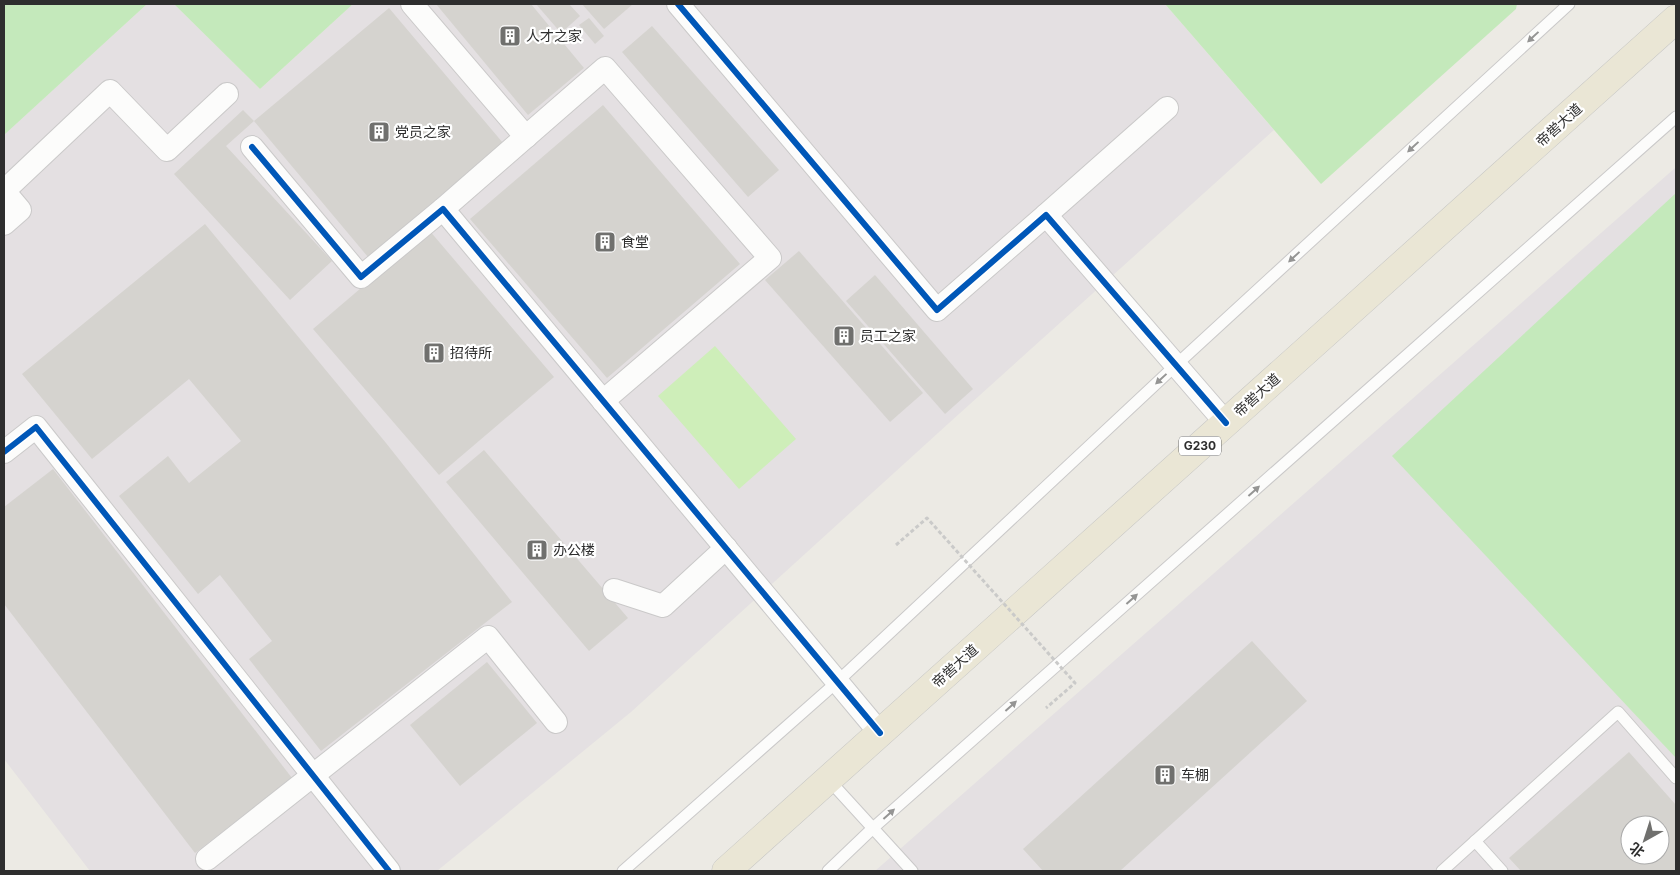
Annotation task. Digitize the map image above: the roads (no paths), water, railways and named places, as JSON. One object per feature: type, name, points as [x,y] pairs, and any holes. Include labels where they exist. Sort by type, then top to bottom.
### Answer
[{"type":"highway","name":"帝喾大道","points":[[726,871],[1675,20]]},
{"type":"street","points":[[412,4],[526,137]]},
{"type":"street","points":[[678,4],[937,310],[1166,108]]},
{"type":"street","points":[[252,147],[360,277],[606,68],[770,258],[603,401]]},
{"type":"street","points":[[4,224],[20,210],[4,191],[110,92],[167,150],[227,94]]},
{"type":"street","points":[[443,208],[880,733]]},
{"type":"street","points":[[1046,215],[1226,423]]},
{"type":"street","points":[[4,452],[36,427],[389,871]]},
{"type":"street","points":[[614,590],[663,606],[726,548]]},
{"type":"street","points":[[207,859],[488,636],[556,722]]},
{"type":"lane","points":[[623,871],[837,682],[1176,365],[1569,4]]},
{"type":"lane","points":[[828,871],[873,828],[1676,117]]},
{"type":"lane","points":[[1442,871],[1618,712],[1676,778]]},
{"type":"lane","points":[[828,779],[912,871]]},
{"type":"lane","points":[[1475,841],[1502,871]]},
{"type":"place","name":"人才之家","points":[[510,36]]},
{"type":"place","name":"党员之家","points":[[379,132]]},
{"type":"place","name":"食堂","points":[[605,242]]},
{"type":"place","name":"员工之家","points":[[844,336]]},
{"type":"place","name":"招待所","points":[[434,353]]},
{"type":"place","name":"办公楼","points":[[537,550]]},
{"type":"place","name":"车棚","points":[[1165,775]]}]
